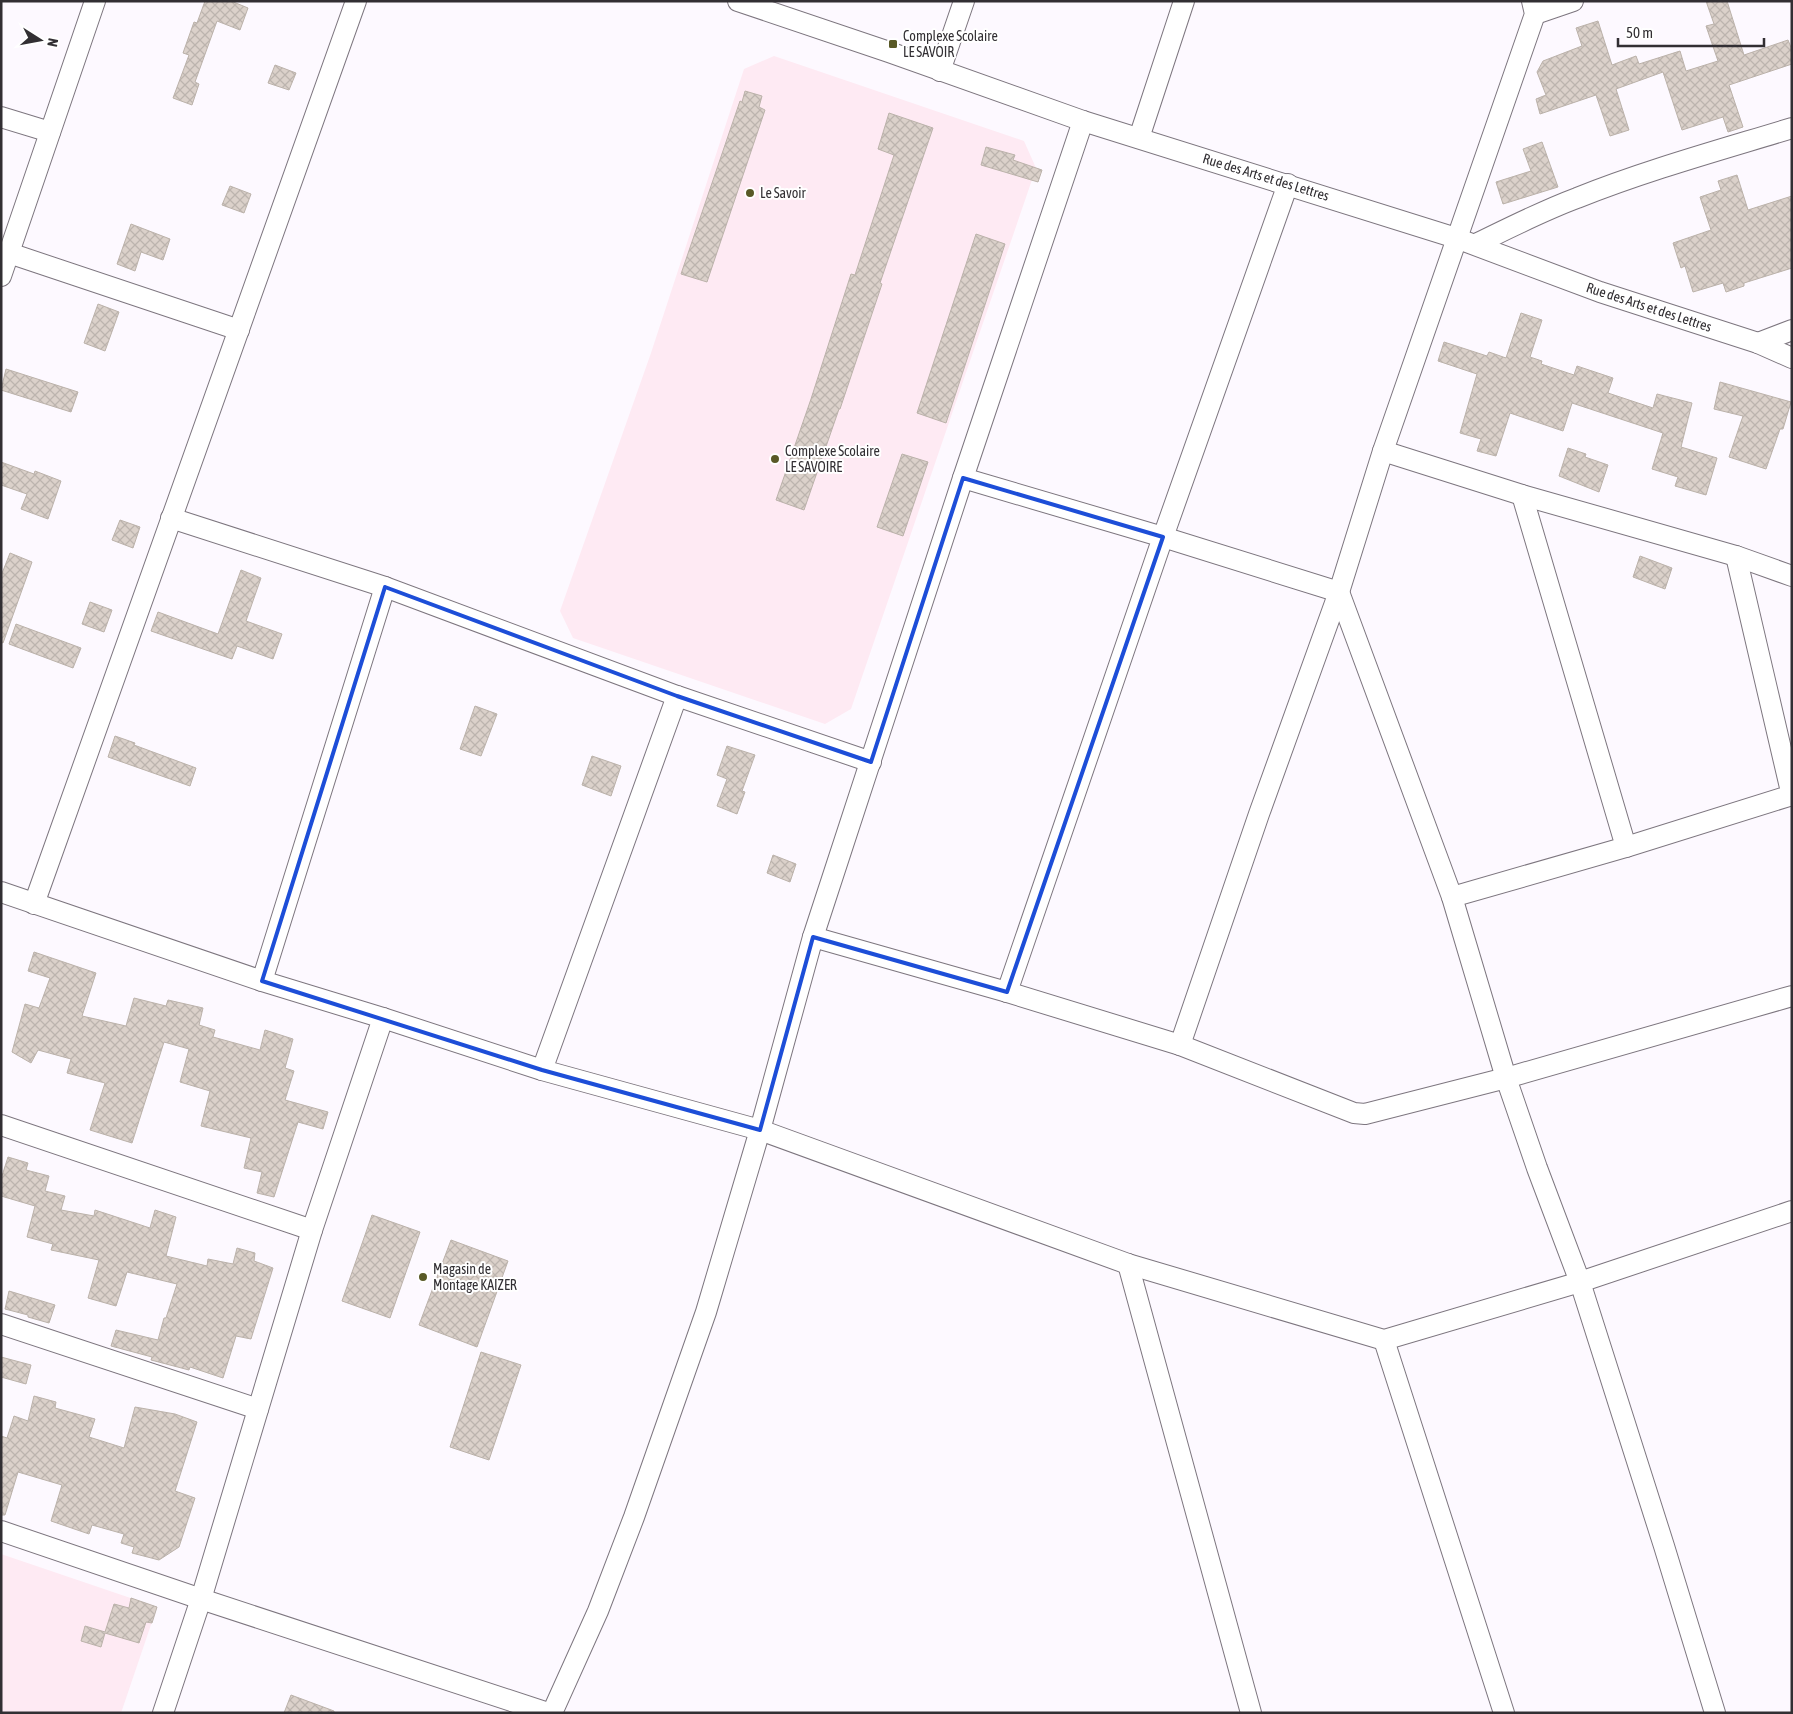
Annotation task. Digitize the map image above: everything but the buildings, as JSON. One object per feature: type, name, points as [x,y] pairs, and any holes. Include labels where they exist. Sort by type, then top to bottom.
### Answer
[{"type":"street","points":[[1,276],[95,1]]},
{"type":"street","points":[[34,904],[356,1]]},
{"type":"street","name":"Rue des Arts et des Lettres","points":[[738,1],[1083,121],[1476,244],[1600,292],[1758,343],[1792,358]]},
{"type":"street","points":[[940,71],[964,1]]},
{"type":"street","points":[[1139,138],[1184,1]]},
{"type":"street","points":[[1180,1045],[1338,592],[1533,8],[1573,1]]},
{"type":"street","points":[[1,117],[50,132]]},
{"type":"street","points":[[552,1713],[598,1611],[634,1517],[706,1312],[760,1130],[813,937],[963,478],[1083,121]]},
{"type":"street","points":[[1476,244],[1578,197],[1696,157],[1792,128]]},
{"type":"street","points":[[1007,992],[1163,537],[1288,184]]},
{"type":"street","points":[[9,253],[238,330]]},
{"type":"street","points":[[1758,343],[1792,330]]},
{"type":"street","points":[[1384,451],[1522,495],[1736,556],[1792,576]]},
{"type":"street","points":[[963,478],[1163,537],[1338,592]]},
{"type":"street","points":[[1522,495],[1626,847]]},
{"type":"street","points":[[171,518],[385,587],[677,696],[870,762]]},
{"type":"street","points":[[1452,897],[1626,847],[1792,795],[1736,556]]},
{"type":"street","points":[[262,981],[385,587]]},
{"type":"street","points":[[1338,592],[1452,897],[1506,1078],[1536,1168],[1580,1282],[1715,1713]]},
{"type":"street","points":[[542,1070],[677,696]]},
{"type":"street","points":[[1,892],[262,981],[542,1070],[760,1130],[1128,1264],[1384,1340],[1580,1282],[1792,1211]]},
{"type":"street","points":[[813,937],[1007,992],[1180,1045],[1354,1113],[1365,1114],[1506,1078],[1792,996]]},
{"type":"street","points":[[163,1713],[201,1599],[312,1230],[383,1018]]},
{"type":"street","points":[[1,1125],[312,1230]]},
{"type":"street","points":[[1128,1264],[1251,1713]]},
{"type":"street","points":[[1,1324],[258,1409]]},
{"type":"street","points":[[1384,1340],[1504,1713]]},
{"type":"street","points":[[1,1531],[548,1713]]},
{"type":"highlighted area","points":[[963,478],[1163,537],[1007,992],[813,937],[760,1130],[542,1070],[262,981],[385,587],[677,696],[871,762]]},
{"type":"shaded area","name":"Complexe Scolaire LE SAVOIRE","points":[[774,56],[1024,141],[1036,168],[851,709],[825,724],[573,638],[560,611],[651,353],[744,69]]},
{"type":"shaded area","points":[[1,1554],[157,1607],[121,1713],[1,1713]]},
{"type":"place","name":"Complexe Scolaire LE SAVOIR","points":[[893,44]]},
{"type":"place","name":"Le Savoir","points":[[750,193]]},
{"type":"place","name":"Complexe Scolaire LE SAVOIRE","points":[[775,459]]},
{"type":"place","name":"Magasin de Montage KAIZER","points":[[423,1277]]}]
